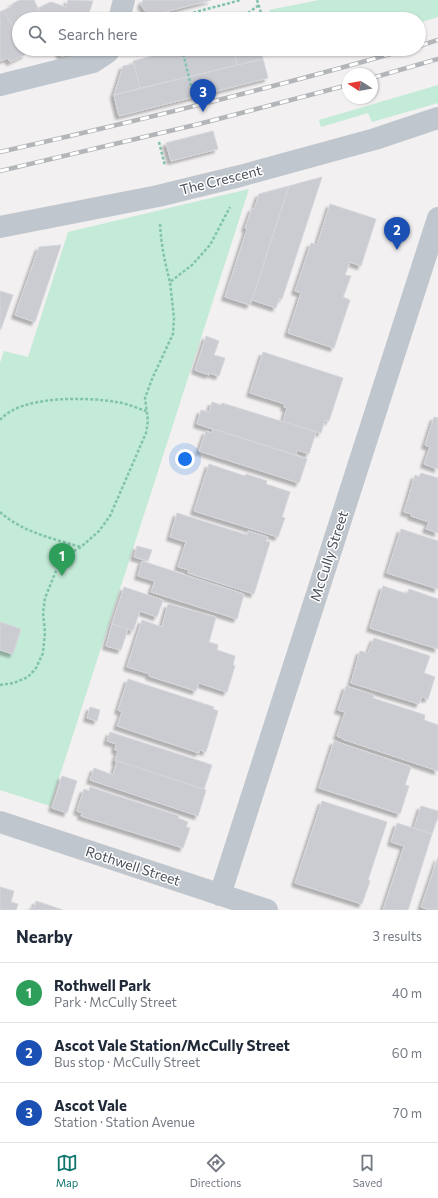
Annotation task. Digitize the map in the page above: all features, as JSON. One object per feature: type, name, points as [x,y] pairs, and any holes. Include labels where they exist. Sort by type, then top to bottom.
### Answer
[{"type":"street","points":[[121,12],[124,0]]},
{"type":"street","points":[[0,85],[93,62],[101,56]]},
{"type":"street","name":"The Crescent","points":[[0,227],[158,196],[240,176],[375,139],[438,118]]},
{"type":"street","name":"McCully Street","points":[[220,895],[438,218]]},
{"type":"street","name":"Rothwell Street","points":[[0,822],[267,910]]},
{"type":"path","points":[[196,12],[241,0]]},
{"type":"path","points":[[257,0],[260,12]]},
{"type":"path","points":[[249,12],[258,5]]},
{"type":"path","points":[[184,56],[194,98]]},
{"type":"path","points":[[159,142],[165,166]]},
{"type":"path","points":[[170,282],[192,265],[210,245],[232,202],[240,176]]},
{"type":"path","points":[[0,685],[14,683],[28,677],[36,668],[43,653],[45,632],[43,614],[45,598],[58,566],[67,555],[82,547],[100,531],[110,516],[146,433],[148,421],[145,398],[152,379],[173,334],[174,318],[170,282],[160,236],[158,196]]},
{"type":"path","points":[[0,420],[4,414],[18,408],[46,401],[78,398],[118,402],[146,411]]},
{"type":"path","points":[[0,512],[7,518],[31,531],[82,547]]},
{"type":"green space","points":[[319,0],[438,0],[438,17],[426,21],[426,12],[270,12],[269,10]]},
{"type":"green space","points":[[438,85],[438,103],[372,122],[368,113],[321,127],[319,120],[373,104],[378,104],[378,103]]},
{"type":"green space","points":[[249,189],[50,806],[0,790],[0,363],[4,351],[28,357],[68,232]]},
{"type":"building","points":[[20,0],[34,0],[40,12],[12,12],[12,26],[4,10],[13,6],[12,4]]},
{"type":"building","points":[[68,0],[93,1],[89,12],[40,12],[38,8],[51,2],[66,7]]},
{"type":"building","points":[[143,0],[211,0],[164,12],[146,12],[141,5]]},
{"type":"building","points":[[4,10],[12,26],[12,56],[22,56],[10,62],[8,58],[0,61],[0,12]]},
{"type":"building","points":[[153,56],[235,56],[237,65],[140,88],[133,61]]},
{"type":"building","points":[[235,56],[262,56],[263,59],[237,65]]},
{"type":"building","points":[[263,59],[268,78],[119,116],[114,95]]},
{"type":"building","points":[[134,64],[140,88],[114,95],[123,66]]},
{"type":"building","points":[[213,131],[218,149],[171,161],[166,143]]},
{"type":"building","points":[[322,177],[282,299],[279,298],[276,308],[252,300],[289,186]]},
{"type":"building","points":[[289,186],[250,305],[225,297],[247,229],[245,228],[259,194]]},
{"type":"building","points":[[330,204],[376,219],[361,266],[350,262],[345,275],[351,276],[343,297],[350,300],[334,348],[288,333],[301,293],[295,291],[311,243],[317,245]]},
{"type":"building","points":[[61,245],[35,322],[15,315],[39,247]]},
{"type":"building","points":[[0,291],[13,295],[1,329],[0,328]]},
{"type":"building","points":[[206,336],[219,341],[214,355],[225,358],[219,376],[209,373],[209,375],[195,370]]},
{"type":"building","points":[[263,352],[343,378],[329,421],[325,420],[321,433],[283,422],[287,408],[284,407],[285,404],[250,393]]},
{"type":"building","points":[[212,402],[221,405],[222,403],[316,432],[309,454],[297,450],[296,455],[197,424],[201,410],[209,412]]},
{"type":"building","points":[[434,417],[438,418],[438,469],[424,464],[430,447],[425,445]]},
{"type":"building","points":[[213,429],[307,459],[299,483],[199,451],[206,431],[212,433]]},
{"type":"building","points":[[209,464],[245,476],[246,474],[267,481],[266,484],[290,492],[282,517],[285,518],[278,537],[194,511]]},
{"type":"building","points":[[421,473],[438,478],[438,533],[426,529],[429,522],[404,512],[415,475],[419,477]]},
{"type":"building","points":[[177,513],[247,535],[248,531],[268,537],[266,541],[270,542],[254,594],[188,573],[189,570],[178,567],[186,542],[170,537]]},
{"type":"building","points":[[401,529],[438,541],[438,589],[387,573]]},
{"type":"building","points":[[137,546],[152,550],[148,561],[134,557]]},
{"type":"building","points":[[142,561],[244,594],[237,619],[151,592],[155,581],[138,576]]},
{"type":"building","points":[[383,586],[407,594],[409,589],[438,599],[438,649],[370,628]]},
{"type":"building","points":[[124,587],[163,600],[157,617],[140,611],[133,631],[112,624]]},
{"type":"building","points":[[168,604],[216,617],[209,642],[218,645],[217,650],[235,656],[233,665],[235,666],[227,692],[199,683],[196,691],[149,676],[150,674],[127,667],[142,620],[162,627]]},
{"type":"building","points":[[0,622],[21,629],[13,654],[0,650]]},
{"type":"building","points":[[112,624],[128,629],[121,650],[106,646]]},
{"type":"building","points":[[374,638],[430,656],[424,673],[435,677],[428,699],[422,697],[419,704],[351,683],[360,651],[368,653]]},
{"type":"building","points":[[128,679],[214,707],[213,709],[218,711],[206,752],[200,750],[199,753],[117,726],[122,712],[118,710]]},
{"type":"building","points":[[346,686],[374,695],[373,698],[425,715],[424,720],[438,725],[438,771],[337,736],[345,712],[338,710]]},
{"type":"building","points":[[90,707],[100,710],[97,721],[87,718]]},
{"type":"building","points":[[110,732],[212,765],[204,789],[115,761],[118,751],[115,750],[116,744],[107,741]]},
{"type":"building","points":[[334,741],[411,767],[405,785],[409,786],[400,814],[319,788]]},
{"type":"building","points":[[117,761],[206,790],[198,816],[90,780],[94,768],[113,775]]},
{"type":"building","points":[[62,776],[77,781],[67,813],[52,808]]},
{"type":"building","points":[[90,787],[179,816],[178,818],[188,822],[186,827],[190,828],[183,848],[81,816],[82,813],[77,811],[84,789],[89,791]]},
{"type":"building","points":[[322,801],[387,822],[368,880],[370,881],[362,904],[295,883]]},
{"type":"building","points":[[421,806],[438,811],[438,817],[432,834],[414,828]]},
{"type":"building","points":[[397,823],[432,834],[408,910],[383,910],[404,846],[391,842]]},
{"type":"building","points":[[438,857],[438,910],[430,910],[421,907]]},
{"type":"building","points":[[0,887],[14,891],[11,902],[18,904],[16,910],[0,910]]},
{"type":"building","points":[[36,901],[63,910],[30,910],[31,907],[34,908]]},
{"type":"railway","points":[[426,44],[438,40]]},
{"type":"railway","points":[[0,152],[205,104],[383,56]]},
{"type":"railway","points":[[378,76],[438,59]]},
{"type":"railway","points":[[0,171],[199,124],[342,87]]},
{"type":"place","name":"Ascot Vale","points":[[203,112]]},
{"type":"place","name":"Ascot Vale Station/McCully Street","points":[[397,250]]},
{"type":"place","name":"Rothwell Park","points":[[62,576]]}]
